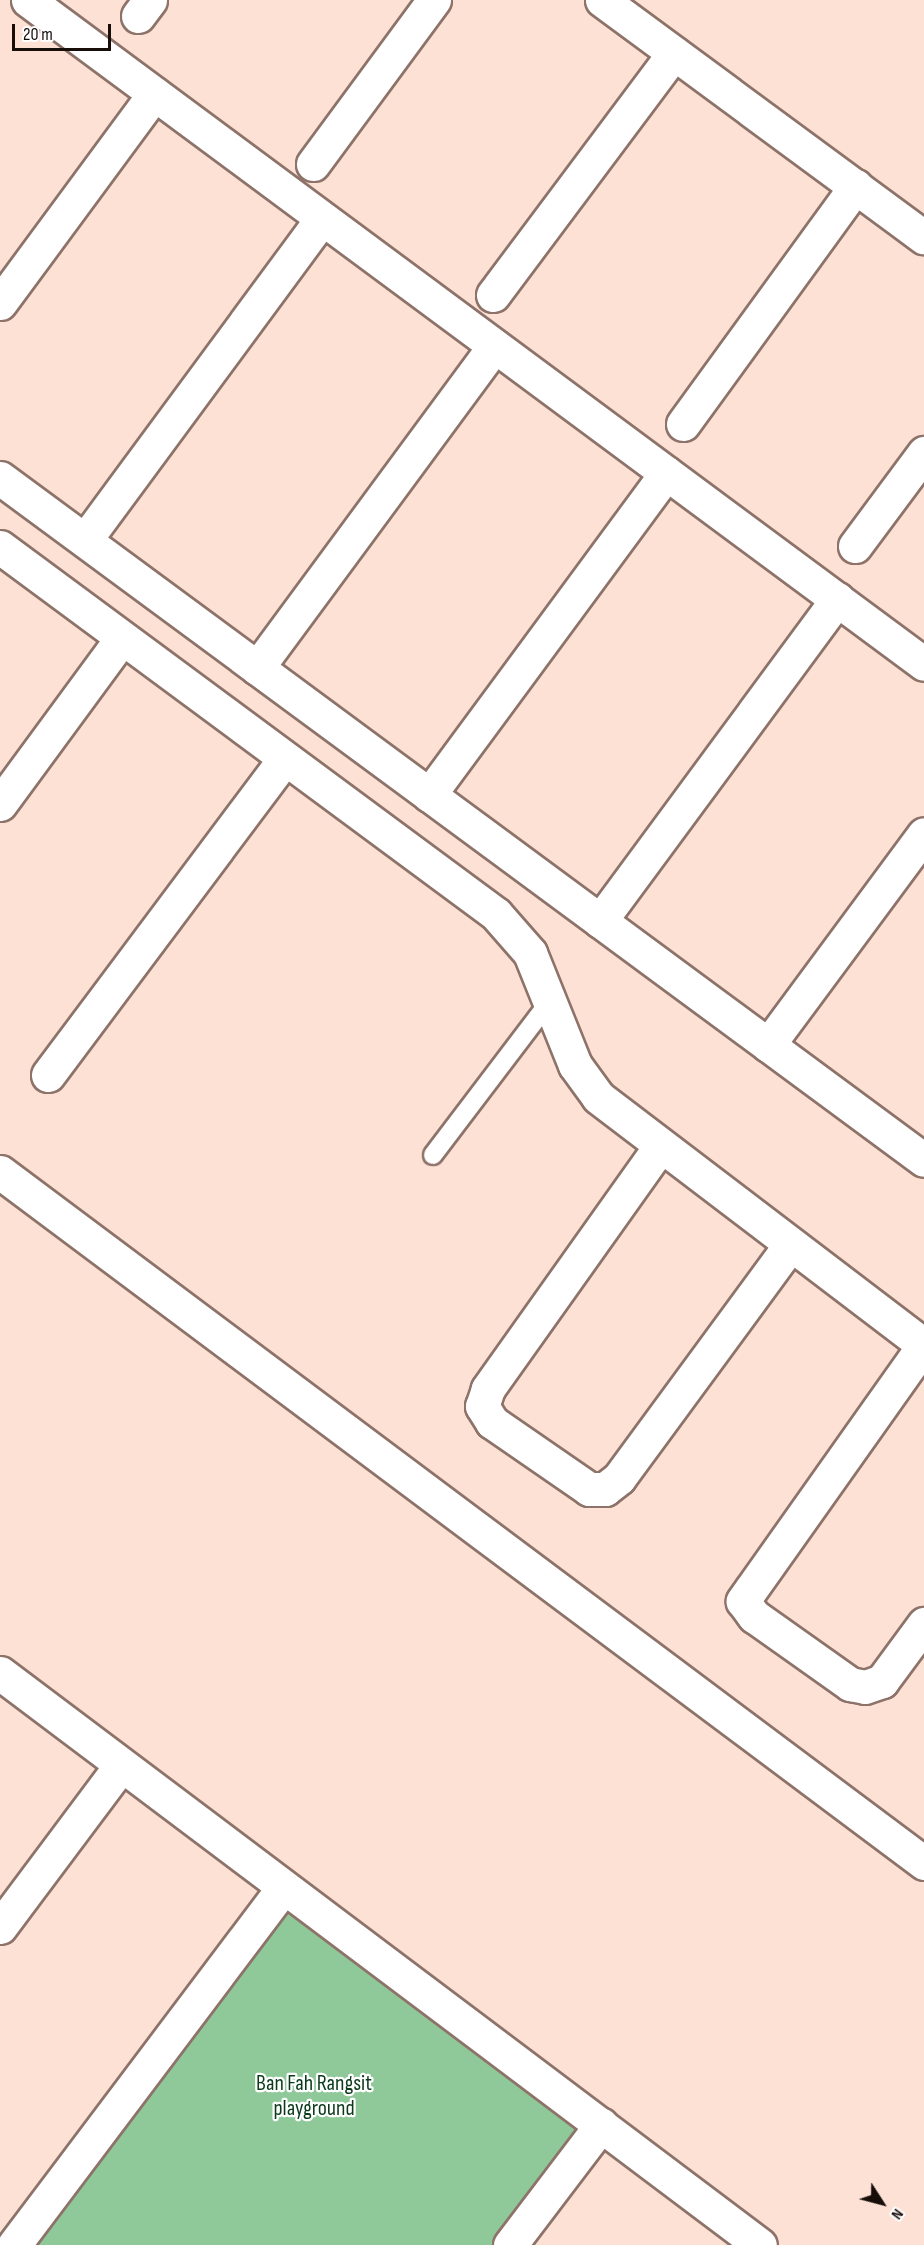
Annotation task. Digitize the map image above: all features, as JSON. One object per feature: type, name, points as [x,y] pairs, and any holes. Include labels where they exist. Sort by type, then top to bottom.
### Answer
[{"type":"street","points":[[28,0],[924,664]]},
{"type":"street","points":[[312,164],[434,0]]},
{"type":"street","points":[[602,0],[924,237]]},
{"type":"street","points":[[493,295],[674,53]]},
{"type":"street","points":[[0,303],[154,94]]},
{"type":"street","points":[[683,424],[855,186]]},
{"type":"street","points":[[85,540],[322,219]]},
{"type":"street","points":[[257,668],[494,346]]},
{"type":"street","points":[[855,546],[924,453]]},
{"type":"street","points":[[429,795],[666,473]]},
{"type":"street","points":[[0,478],[924,1160]]},
{"type":"street","points":[[0,547],[496,914],[530,953],[575,1065],[592,1089],[659,1148],[924,1345],[743,1601],[773,1630],[850,1684],[865,1687],[882,1681],[924,1624]]},
{"type":"street","points":[[600,921],[837,599]]},
{"type":"street","points":[[0,804],[122,638]]},
{"type":"street","points":[[48,1075],[284,759]]},
{"type":"street","points":[[768,1045],[924,834]]},
{"type":"street","points":[[659,1148],[488,1389],[482,1406],[492,1422],[589,1489],[605,1489],[620,1478],[790,1245]]},
{"type":"street","points":[[0,1172],[924,1863]]},
{"type":"street","points":[[0,1673],[760,2245]]},
{"type":"street","points":[[0,1927],[121,1766]]},
{"type":"street","points":[[14,2245],[284,1887]]},
{"type":"street","points":[[510,2245],[601,2125]]},
{"type":"lane","points":[[433,1155],[549,1002]]},
{"type":"green space","name":"Ban Fah Rangsit playground","points":[[284,1887],[601,2125],[510,2245],[14,2245]]}]
